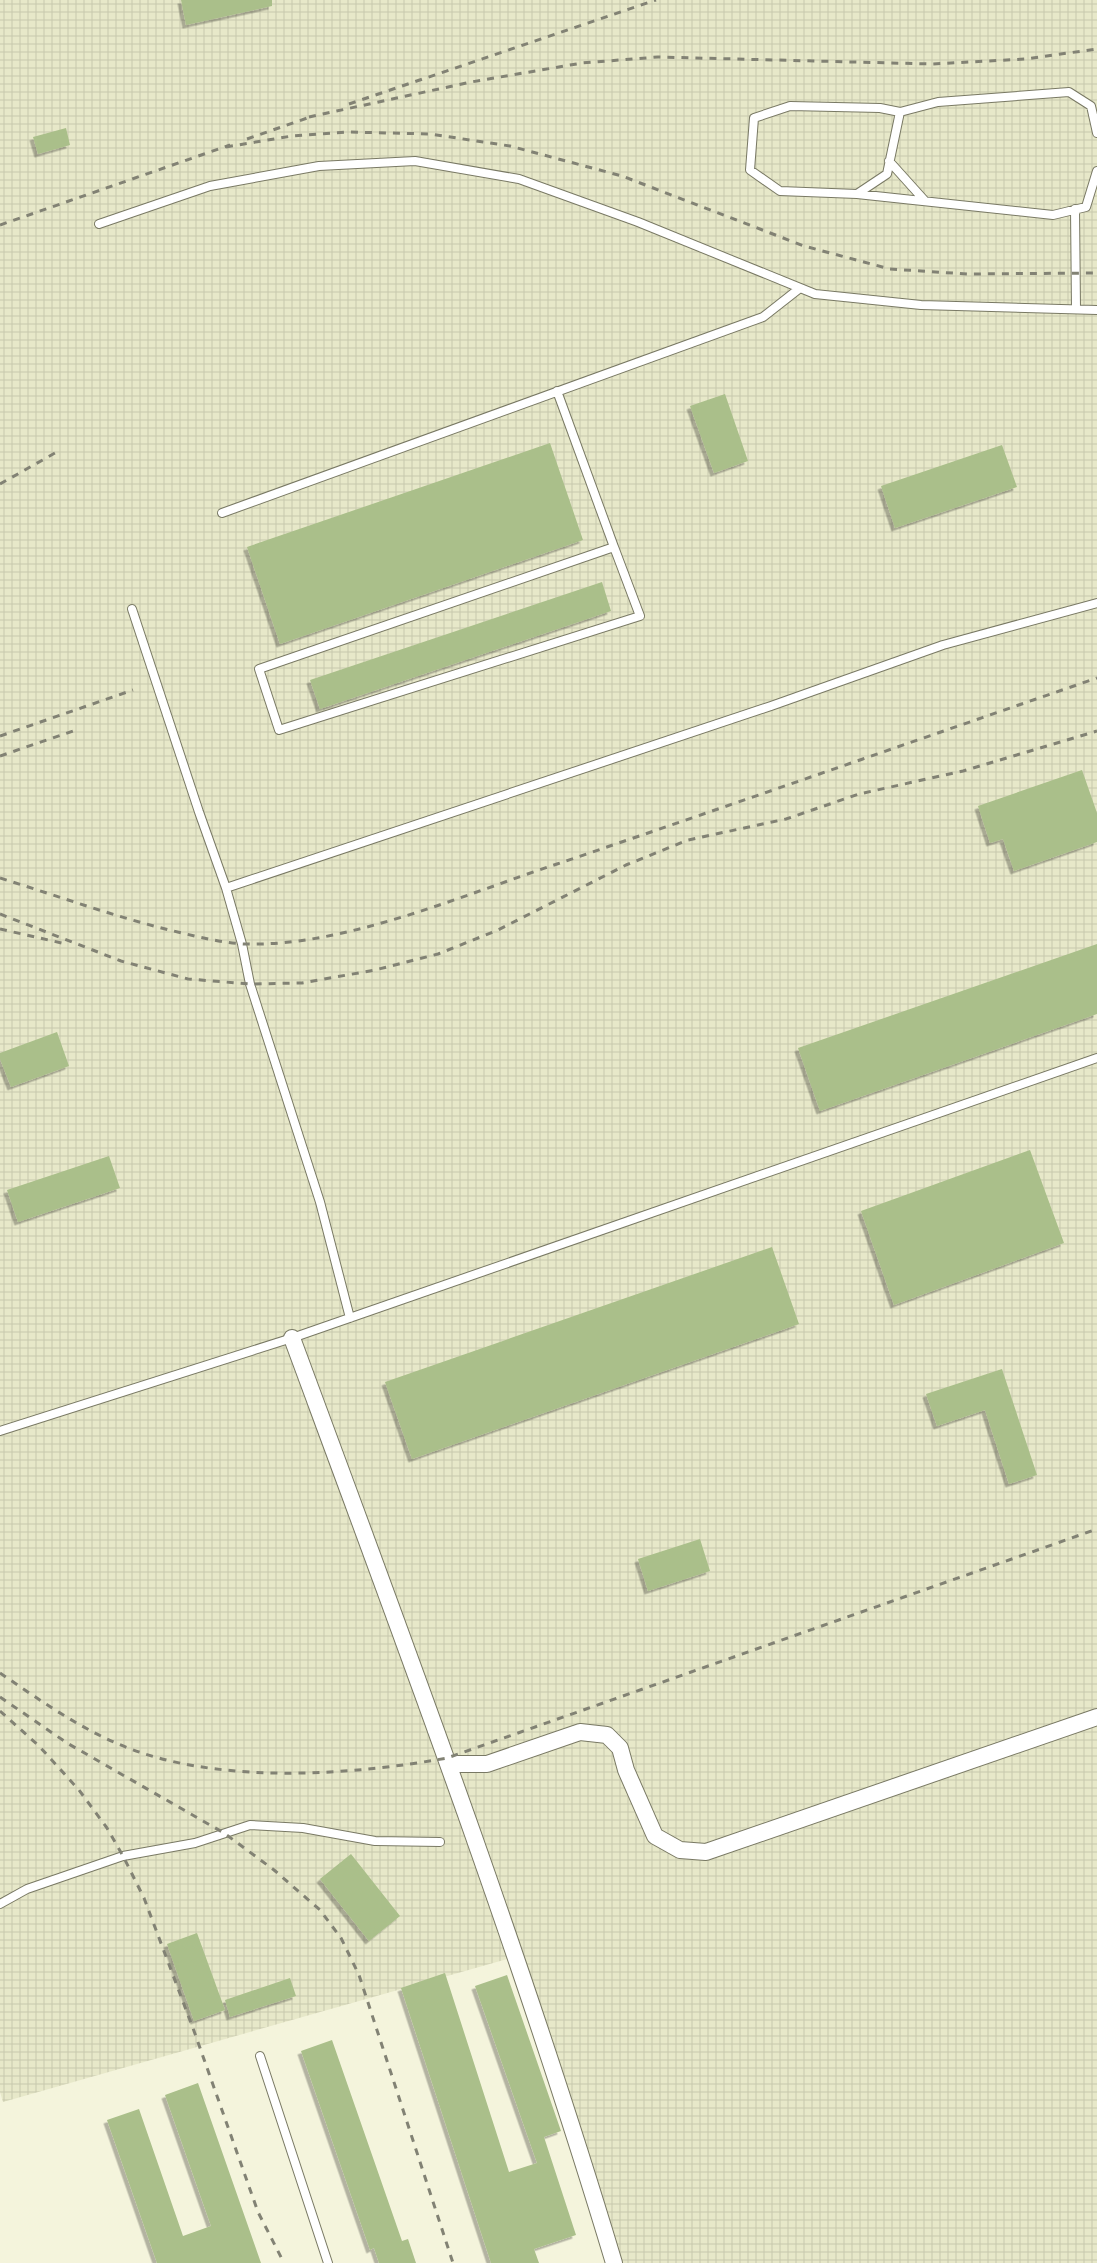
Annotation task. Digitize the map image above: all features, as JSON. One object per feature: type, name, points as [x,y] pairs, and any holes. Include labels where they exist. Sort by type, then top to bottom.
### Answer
[{"type":"street","points":[[292,1338],[448,1764],[572,2121],[614,2263]]},
{"type":"street","points":[[448,1764],[487,1764],[580,1732],[607,1735],[620,1748],[626,1770],[655,1836],[680,1850],[706,1852],[1097,1716]]},
{"type":"lane","points":[[1097,133],[1091,106],[1069,92],[938,102],[900,112],[880,108],[790,106],[754,118],[750,170],[780,191],[858,194],[1052,215],[1086,207],[1095,186],[1097,171]]},
{"type":"lane","points":[[858,194],[887,174],[900,112]]},
{"type":"lane","points":[[99,224],[210,186],[319,166],[415,161],[519,179],[638,222],[815,294],[921,305],[1097,310]]},
{"type":"lane","points":[[889,161],[925,201]]},
{"type":"lane","points":[[1075,210],[1076,309]]},
{"type":"lane","points":[[222,513],[763,317],[800,288]]},
{"type":"lane","points":[[557,392],[640,616],[279,730],[259,669],[614,547]]},
{"type":"lane","points":[[226,888],[763,709],[943,645],[1097,603]]},
{"type":"lane","points":[[132,609],[199,812],[226,888],[242,944],[250,984],[320,1202],[350,1318]]},
{"type":"lane","points":[[0,1431],[292,1338],[1097,1058]]},
{"type":"lane","points":[[0,1904],[27,1889],[123,1856],[195,1843],[250,1825],[303,1828],[375,1841],[440,1842]]},
{"type":"lane","points":[[260,2056],[328,2263]]},
{"type":"shaded area","points":[[0,0],[1097,0],[1097,2263],[610,2263],[511,1958],[3,2102],[0,2092]]},
{"type":"building","points":[[181,0],[272,0],[272,6],[186,25]]},
{"type":"building","points":[[66,128],[70,145],[38,154],[33,137]]},
{"type":"building","points":[[725,394],[748,461],[714,473],[690,406]]},
{"type":"building","points":[[550,443],[583,540],[280,644],[247,547]]},
{"type":"building","points":[[1002,445],[1017,487],[895,528],[881,486]]},
{"type":"building","points":[[602,582],[611,611],[320,709],[310,680]]},
{"type":"building","points":[[1082,770],[1097,813],[1097,842],[1014,871],[1003,839],[990,843],[978,806]]},
{"type":"building","points":[[1097,944],[1097,1014],[820,1111],[798,1048]]},
{"type":"building","points":[[57,1032],[69,1066],[11,1087],[0,1059],[0,1053]]},
{"type":"building","points":[[1030,1150],[1064,1243],[894,1305],[861,1211]]},
{"type":"building","points":[[109,1156],[120,1188],[18,1222],[7,1190]]},
{"type":"building","points":[[772,1247],[799,1324],[412,1459],[385,1382]]},
{"type":"building","points":[[1002,1369],[1037,1475],[1009,1484],[985,1410],[937,1426],[926,1394]]},
{"type":"building","points":[[700,1539],[710,1571],[648,1591],[638,1559]]},
{"type":"building","points":[[351,1854],[400,1916],[369,1941],[320,1879]]},
{"type":"building","points":[[197,1933],[225,2010],[194,2021],[167,1944]]},
{"type":"building","points":[[445,1973],[509,2172],[537,2163],[475,1986],[507,1975],[561,2131],[544,2137],[576,2235],[534,2249],[539,2263],[491,2263],[401,1988]]},
{"type":"building","points":[[290,1978],[296,1996],[230,2017],[225,2000]]},
{"type":"building","points":[[332,2040],[402,2241],[408,2239],[416,2263],[379,2263],[374,2248],[370,2250],[301,2051]]},
{"type":"building","points":[[198,2083],[261,2263],[157,2263],[107,2120],[139,2109],[183,2236],[211,2226],[165,2095]]},
{"type":"railway","points":[[349,104],[656,0]]},
{"type":"railway","points":[[309,117],[471,82],[582,63],[658,57],[932,64],[1025,59],[1097,49]]},
{"type":"railway","points":[[247,139],[313,116]]},
{"type":"railway","points":[[226,147],[292,136],[347,132],[430,134],[510,146],[622,176],[804,246],[890,269],[967,274],[1097,273]]},
{"type":"railway","points":[[0,225],[230,145]]},
{"type":"railway","points":[[0,484],[55,453]]},
{"type":"railway","points":[[0,878],[136,921],[229,943],[283,943],[322,937],[403,917],[443,904],[1097,678]]},
{"type":"railway","points":[[0,736],[133,690]]},
{"type":"railway","points":[[0,756],[73,731]]},
{"type":"railway","points":[[0,914],[121,961],[188,979],[250,984],[302,983],[375,970],[438,954],[498,930],[626,865],[688,840],[786,819],[859,794],[963,771],[1097,731]]},
{"type":"railway","points":[[0,929],[66,944]]},
{"type":"railway","points":[[0,1673],[68,1718],[104,1738],[142,1753],[177,1763],[215,1769],[293,1773],[333,1772],[411,1764],[447,1758],[1097,1529]]},
{"type":"railway","points":[[0,1697],[67,1743],[224,1833],[274,1870],[320,1910],[341,1938],[359,1975],[453,2263]]},
{"type":"railway","points":[[0,1711],[39,1746],[79,1790],[107,1828],[123,1856],[144,1898],[194,2031],[258,2212],[284,2263]]}]
